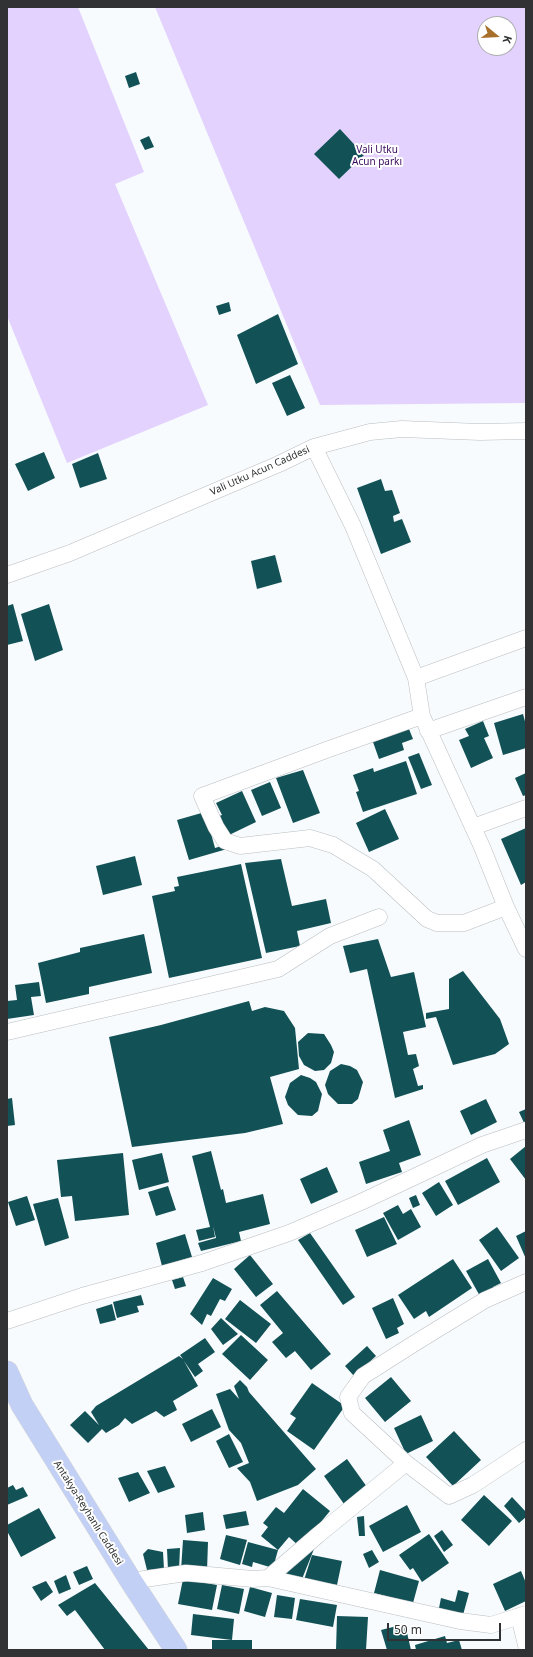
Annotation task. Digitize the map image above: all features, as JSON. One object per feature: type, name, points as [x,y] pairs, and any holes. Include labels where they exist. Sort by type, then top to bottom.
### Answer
[{"type":"main road","name":"Antakya-Reyhanlı Caddesi","points":[[7,1372],[22,1405],[130,1581],[176,1650]]},
{"type":"street","name":"Vali Utku Acun Caddesi","points":[[7,575],[77,550],[279,464],[314,447],[370,432],[402,429],[480,432],[526,430]]},
{"type":"street","points":[[314,447],[354,526],[416,678],[425,724],[474,827],[506,907],[526,948]]},
{"type":"street","points":[[416,678],[526,638]]},
{"type":"street","points":[[506,907],[464,923],[437,923],[427,919],[372,869],[333,845],[310,838],[240,846],[225,841],[216,827],[202,796],[329,749],[526,696]]},
{"type":"street","points":[[474,827],[526,808]]},
{"type":"street","points":[[7,1032],[278,969],[330,936],[380,917]]},
{"type":"street","points":[[7,1321],[82,1296],[202,1263],[289,1233],[361,1202],[482,1144],[526,1130]]},
{"type":"street","points":[[526,1282],[485,1300],[363,1376],[348,1397],[352,1413],[406,1463],[449,1496],[473,1485],[526,1450]]},
{"type":"street","points":[[268,1578],[406,1463]]},
{"type":"street","points":[[130,1581],[186,1573],[253,1579],[268,1578],[460,1621],[491,1625],[522,1615],[526,1645]]},
{"type":"green space","points":[[7,7],[78,7],[144,172],[115,184],[208,405],[67,463],[7,316]]},
{"type":"green space","name":"Vali Utku Acun parkı","points":[[155,7],[526,7],[526,403],[320,405]]},
{"type":"building","points":[[136,72],[140,84],[129,88],[125,76]]},
{"type":"building","points":[[340,129],[364,155],[339,179],[314,154]]},
{"type":"building","points":[[149,136],[154,147],[145,150],[140,140]]},
{"type":"building","points":[[229,302],[231,311],[219,315],[216,306]]},
{"type":"building","points":[[278,314],[298,364],[256,384],[237,335]]},
{"type":"building","points":[[290,375],[305,408],[287,416],[272,383]]},
{"type":"building","points":[[44,452],[55,478],[28,491],[15,464]]},
{"type":"building","points":[[98,453],[107,479],[80,488],[72,464]]},
{"type":"building","points":[[381,479],[385,491],[392,490],[400,513],[393,516],[394,522],[402,519],[411,542],[381,554],[357,488]]},
{"type":"building","points":[[275,555],[282,582],[257,589],[251,561]]},
{"type":"building","points":[[13,604],[23,641],[7,645],[7,606]]},
{"type":"building","points":[[49,604],[63,650],[35,661],[21,614]]},
{"type":"building","points":[[523,714],[526,725],[526,748],[503,755],[494,723]]},
{"type":"building","points":[[483,721],[489,736],[484,738],[493,758],[471,768],[459,740],[469,736],[465,729]]},
{"type":"building","points":[[409,729],[413,739],[402,743],[404,750],[379,759],[373,742]]},
{"type":"building","points":[[419,753],[432,785],[421,789],[408,757]]},
{"type":"building","points":[[406,761],[417,794],[363,812],[356,792],[359,791],[353,775],[373,768],[374,772]]},
{"type":"building","points":[[303,770],[320,813],[293,823],[276,778]]},
{"type":"building","points":[[526,773],[526,795],[523,796],[515,778]]},
{"type":"building","points":[[270,782],[281,808],[262,816],[251,790]]},
{"type":"building","points":[[242,791],[256,822],[227,836],[219,816],[222,815],[216,803]]},
{"type":"building","points":[[385,809],[399,839],[369,852],[356,823]]},
{"type":"building","points":[[205,812],[215,848],[225,845],[227,849],[189,860],[177,820]]},
{"type":"building","points":[[526,828],[526,882],[521,885],[501,839]]},
{"type":"building","points":[[135,856],[142,885],[103,895],[96,866]]},
{"type":"building","points":[[281,859],[292,906],[326,899],[331,923],[297,931],[300,946],[266,953],[245,863]]},
{"type":"building","points":[[241,864],[262,958],[169,978],[152,896],[175,891],[174,887],[179,886],[177,877]]},
{"type":"building","points":[[144,934],[152,973],[89,987],[89,994],[46,1003],[38,963],[80,952],[80,948]]},
{"type":"building","points":[[378,939],[391,977],[414,972],[426,1027],[403,1032],[408,1055],[416,1054],[419,1066],[413,1069],[418,1086],[423,1085],[423,1089],[395,1098],[367,969],[350,973],[343,946]]},
{"type":"building","points":[[463,971],[500,1019],[509,1044],[495,1054],[453,1065],[436,1017],[426,1019],[426,1013],[449,1009],[449,979]]},
{"type":"building","points":[[39,982],[41,996],[31,997],[34,1015],[7,1019],[7,1001],[17,1000],[15,985]]},
{"type":"building","points":[[249,1001],[252,1011],[265,1007],[284,1011],[295,1028],[299,1069],[270,1077],[283,1124],[245,1133],[132,1147],[109,1037],[161,1025]]},
{"type":"building","points":[[308,1033],[324,1034],[331,1045],[334,1052],[331,1063],[324,1070],[315,1071],[304,1065],[299,1056],[298,1042]]},
{"type":"building","points":[[341,1064],[350,1066],[357,1070],[363,1082],[358,1099],[352,1104],[338,1104],[328,1094],[325,1085],[330,1071]]},
{"type":"building","points":[[301,1075],[316,1082],[322,1094],[318,1111],[312,1116],[298,1115],[288,1105],[285,1097],[290,1083]]},
{"type":"building","points":[[12,1098],[15,1125],[7,1126],[7,1099]]},
{"type":"building","points":[[486,1099],[497,1122],[471,1135],[460,1111]]},
{"type":"building","points":[[526,1109],[526,1124],[525,1125],[519,1112]]},
{"type":"building","points":[[409,1120],[421,1155],[399,1163],[402,1172],[366,1184],[359,1162],[390,1151],[383,1130]]},
{"type":"building","points":[[526,1146],[526,1180],[510,1159]]},
{"type":"building","points":[[211,1151],[221,1190],[223,1189],[226,1203],[263,1194],[270,1224],[239,1232],[241,1241],[201,1251],[198,1243],[216,1238],[213,1226],[215,1237],[199,1241],[196,1230],[210,1227],[192,1156]]},
{"type":"building","points":[[123,1153],[129,1215],[75,1221],[72,1196],[61,1197],[57,1160]]},
{"type":"building","points":[[162,1153],[169,1182],[139,1190],[132,1160]]},
{"type":"building","points":[[487,1158],[500,1182],[458,1205],[445,1181]]},
{"type":"building","points":[[327,1167],[338,1192],[311,1204],[300,1179]]},
{"type":"building","points":[[439,1182],[453,1205],[436,1216],[422,1193]]},
{"type":"building","points":[[168,1186],[176,1210],[156,1216],[148,1192]]},
{"type":"building","points":[[416,1195],[420,1205],[413,1208],[409,1198]]},
{"type":"building","points":[[27,1196],[35,1220],[16,1226],[8,1202]]},
{"type":"building","points":[[58,1198],[69,1238],[45,1246],[33,1204]]},
{"type":"building","points":[[398,1205],[403,1214],[411,1209],[421,1227],[398,1240],[383,1213]]},
{"type":"building","points":[[384,1217],[397,1244],[367,1257],[355,1230]]},
{"type":"building","points":[[497,1227],[519,1258],[501,1271],[479,1240]]},
{"type":"building","points":[[526,1231],[526,1259],[516,1236]]},
{"type":"building","points":[[310,1233],[355,1297],[343,1305],[298,1240]]},
{"type":"building","points":[[185,1234],[192,1257],[162,1266],[156,1243]]},
{"type":"building","points":[[250,1255],[273,1284],[256,1297],[234,1269]]},
{"type":"building","points":[[453,1259],[472,1288],[429,1317],[426,1311],[414,1319],[398,1295]]},
{"type":"building","points":[[488,1259],[501,1283],[493,1287],[495,1291],[481,1298],[466,1271]]},
{"type":"building","points":[[183,1277],[186,1286],[175,1289],[172,1280]]},
{"type":"building","points":[[213,1278],[232,1289],[225,1301],[220,1299],[211,1316],[207,1314],[202,1325],[190,1314]]},
{"type":"building","points":[[277,1291],[331,1354],[311,1370],[295,1351],[286,1358],[272,1342],[283,1333],[260,1305]]},
{"type":"building","points":[[141,1295],[144,1305],[137,1306],[139,1312],[117,1318],[113,1302]]},
{"type":"building","points":[[393,1298],[404,1324],[397,1328],[399,1333],[386,1339],[372,1308]]},
{"type":"building","points":[[240,1300],[271,1324],[256,1343],[225,1319]]},
{"type":"building","points":[[112,1304],[116,1320],[100,1324],[96,1309]]},
{"type":"building","points":[[221,1318],[238,1334],[223,1345],[211,1329]]},
{"type":"building","points":[[241,1335],[268,1360],[250,1380],[222,1354]]},
{"type":"building","points":[[205,1338],[215,1352],[198,1364],[203,1371],[195,1377],[184,1361],[198,1386],[173,1401],[177,1410],[164,1417],[156,1411],[132,1424],[125,1418],[119,1425],[106,1433],[102,1429],[88,1443],[70,1425],[85,1411],[99,1425],[91,1412],[96,1406],[179,1356],[183,1359],[180,1355]]},
{"type":"building","points":[[367,1346],[376,1356],[354,1376],[345,1366]]},
{"type":"building","points":[[391,1377],[411,1401],[385,1422],[365,1398]]},
{"type":"building","points":[[240,1380],[316,1469],[298,1485],[257,1501],[250,1482],[237,1468],[249,1463],[241,1443],[229,1430],[216,1394],[230,1389],[239,1399],[234,1386]]},
{"type":"building","points":[[312,1383],[345,1406],[314,1450],[287,1431],[296,1418],[290,1414]]},
{"type":"building","points":[[212,1409],[221,1427],[191,1442],[182,1424]]},
{"type":"building","points":[[421,1415],[433,1441],[406,1454],[394,1428]]},
{"type":"building","points":[[454,1431],[481,1460],[453,1486],[426,1457]]},
{"type":"building","points":[[229,1434],[243,1462],[229,1468],[216,1441]]},
{"type":"building","points":[[347,1459],[367,1487],[344,1504],[324,1476]]},
{"type":"building","points":[[165,1466],[175,1487],[158,1493],[147,1471]]},
{"type":"building","points":[[138,1472],[150,1493],[129,1502],[118,1478]]},
{"type":"building","points":[[13,1485],[16,1490],[23,1487],[28,1496],[7,1505],[7,1488]]},
{"type":"building","points":[[303,1489],[330,1511],[300,1547],[289,1537],[278,1550],[261,1536],[268,1527],[263,1523],[276,1507],[284,1513]]},
{"type":"building","points":[[484,1495],[512,1521],[489,1546],[461,1520]]},
{"type":"building","points":[[512,1497],[526,1512],[526,1517],[519,1523],[504,1506]]},
{"type":"building","points":[[407,1505],[421,1532],[383,1552],[369,1526]]},
{"type":"building","points":[[39,1508],[56,1538],[21,1557],[7,1531],[7,1525]]},
{"type":"building","points":[[246,1511],[249,1525],[226,1529],[223,1515]]},
{"type":"building","points":[[203,1512],[205,1530],[187,1533],[185,1515]]},
{"type":"building","points":[[364,1516],[365,1536],[359,1536],[357,1517]]},
{"type":"building","points":[[442,1530],[453,1545],[444,1552],[434,1536]]},
{"type":"building","points":[[429,1534],[449,1563],[422,1582],[413,1568],[410,1570],[399,1555]]},
{"type":"building","points":[[226,1535],[247,1540],[240,1565],[220,1559]]},
{"type":"building","points":[[183,1540],[208,1542],[207,1571],[181,1570]]},
{"type":"building","points":[[248,1542],[278,1550],[273,1568],[253,1562],[252,1567],[242,1564]]},
{"type":"building","points":[[180,1548],[179,1570],[168,1570],[167,1549]]},
{"type":"building","points":[[148,1549],[163,1552],[164,1569],[147,1570],[143,1554]]},
{"type":"building","points":[[314,1549],[302,1579],[279,1574]]},
{"type":"building","points":[[372,1550],[379,1562],[369,1568],[363,1554]]},
{"type":"building","points":[[312,1555],[342,1561],[337,1585],[304,1580]]},
{"type":"building","points":[[87,1566],[93,1579],[79,1585],[73,1572]]},
{"type":"building","points":[[380,1570],[419,1581],[413,1603],[374,1593]]},
{"type":"building","points":[[521,1571],[526,1583],[526,1601],[505,1611],[493,1584]]},
{"type":"building","points":[[66,1575],[71,1589],[59,1594],[54,1581]]},
{"type":"building","points":[[183,1579],[217,1585],[212,1610],[178,1604]]},
{"type":"building","points":[[46,1581],[53,1592],[41,1601],[32,1587]]},
{"type":"building","points":[[95,1583],[149,1650],[105,1650],[75,1610],[67,1616],[58,1605]]},
{"type":"building","points":[[222,1585],[244,1589],[239,1614],[217,1609]]},
{"type":"building","points":[[250,1587],[272,1593],[265,1617],[244,1611]]},
{"type":"building","points":[[458,1590],[469,1593],[463,1615],[439,1608],[441,1598],[455,1602]]},
{"type":"building","points":[[277,1595],[295,1598],[292,1619],[274,1617]]},
{"type":"building","points":[[300,1599],[337,1605],[333,1627],[296,1620]]},
{"type":"building","points":[[193,1614],[234,1619],[232,1640],[191,1635]]},
{"type":"building","points":[[337,1616],[368,1617],[366,1650],[336,1650]]},
{"type":"building","points":[[405,1624],[411,1650],[387,1650],[381,1630]]},
{"type":"building","points":[[445,1636],[447,1643],[459,1640],[462,1650],[416,1650],[415,1645]]},
{"type":"building","points":[[212,1640],[252,1640],[252,1650],[212,1650]]}]
